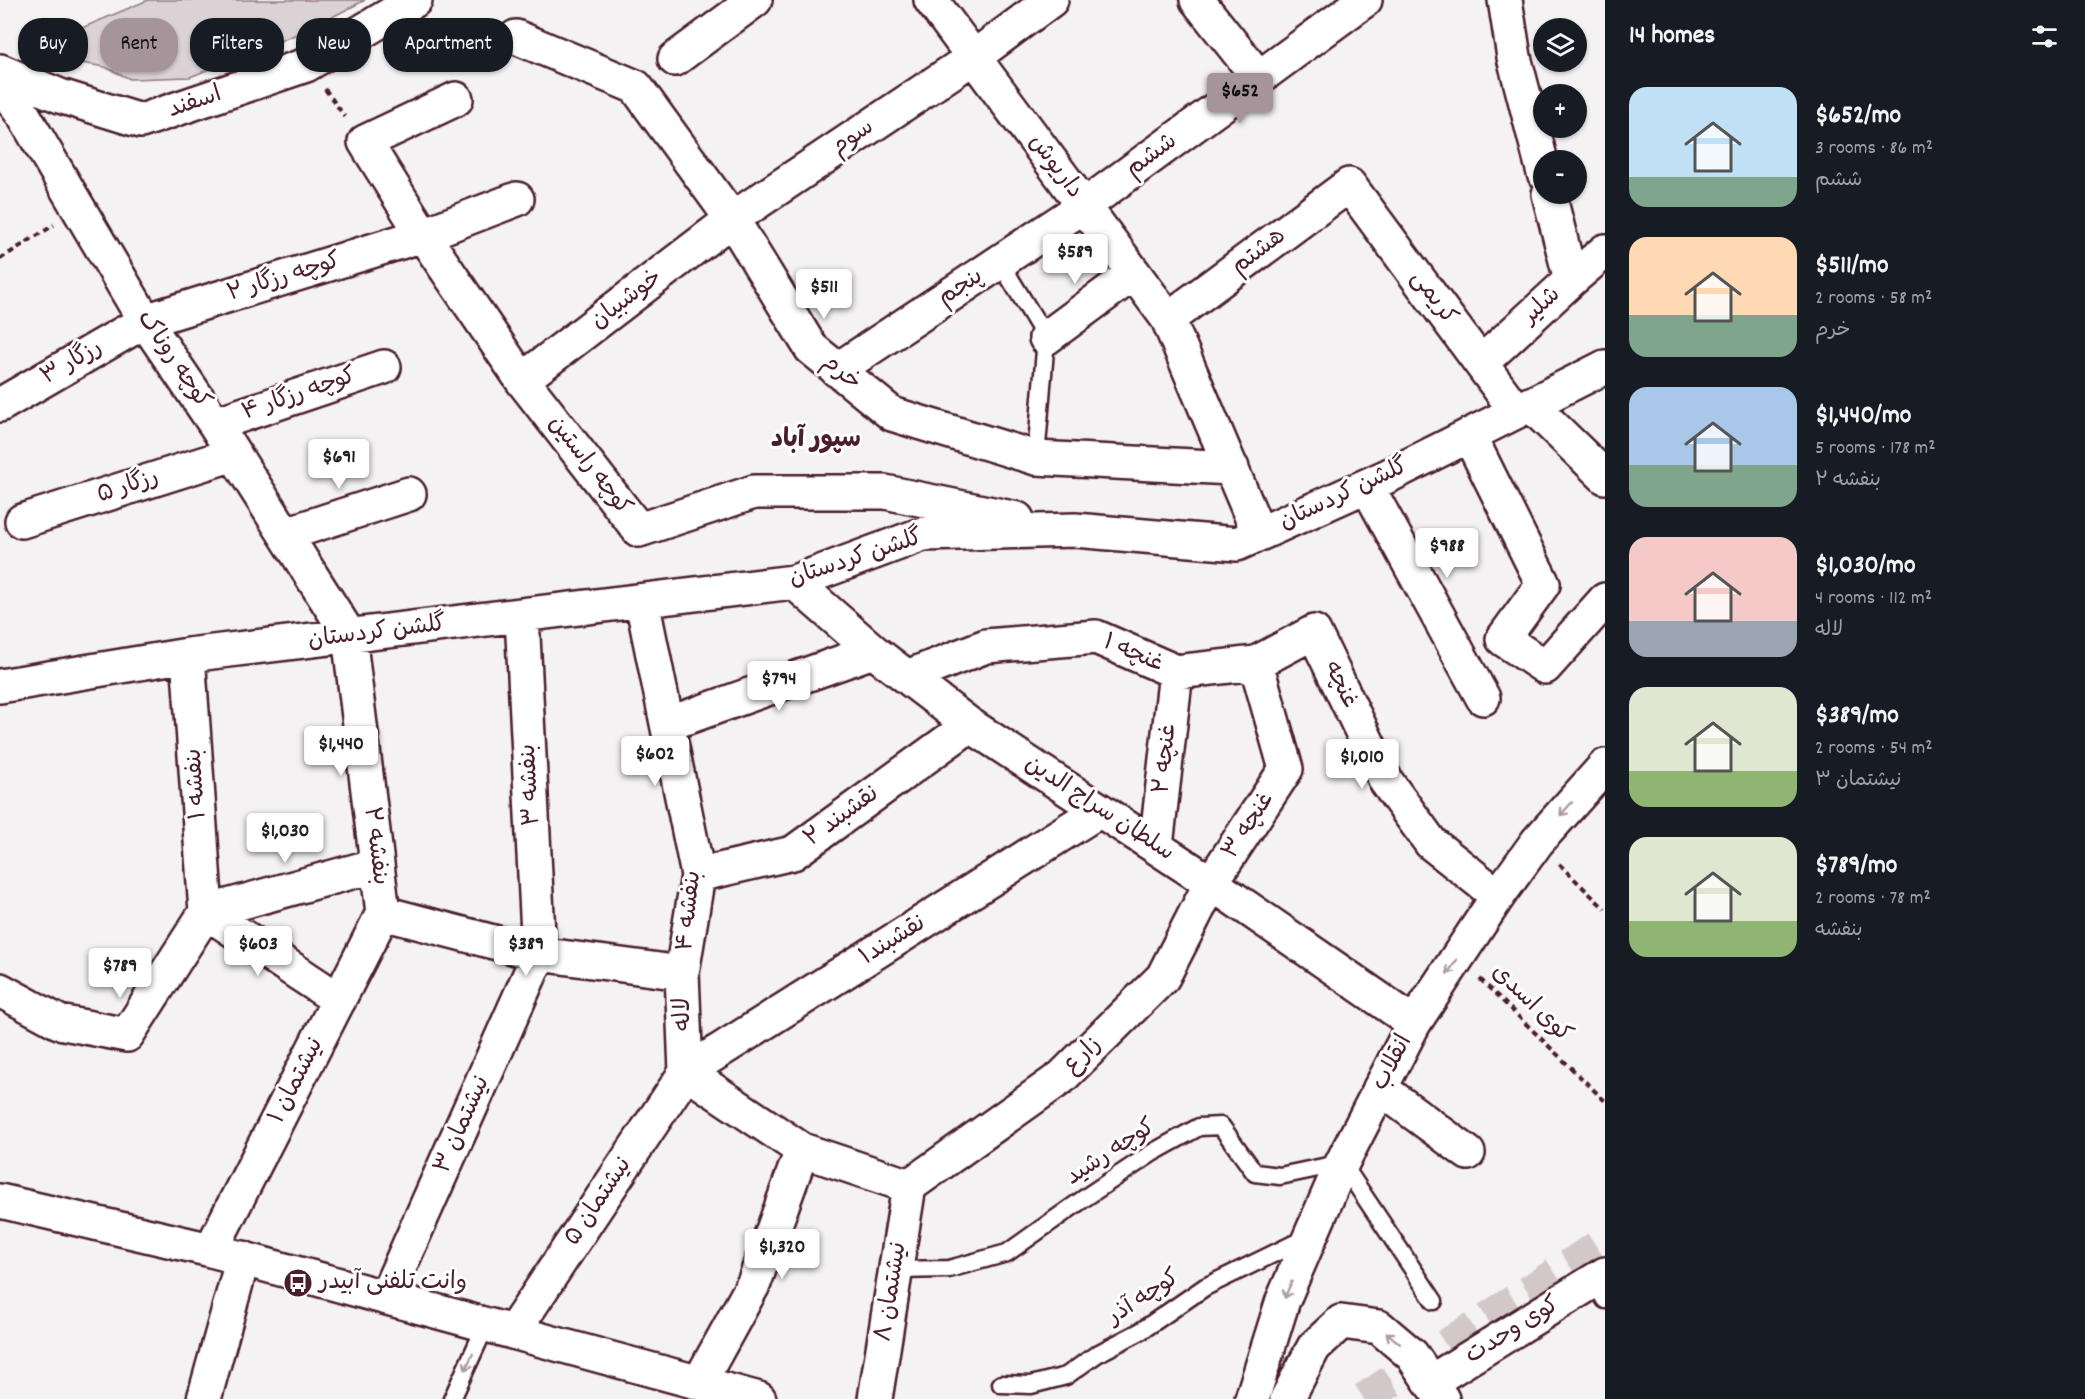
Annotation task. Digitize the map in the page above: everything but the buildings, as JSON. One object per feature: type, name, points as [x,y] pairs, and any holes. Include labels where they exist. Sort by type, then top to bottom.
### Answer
[{"type":"street","name":"اسفند","points":[[371,26],[415,0]]},
{"type":"street","points":[[675,59],[755,0]]},
{"type":"street","name":"داریوش","points":[[931,0],[1168,319],[1259,534]]},
{"type":"street","name":"سوم","points":[[732,219],[974,57],[1051,0]]},
{"type":"street","points":[[1197,0],[1258,78]]},
{"type":"street","name":"ششم","points":[[1084,206],[1365,0]]},
{"type":"street","points":[[1505,0],[1514,57],[1538,150]]},
{"type":"street","name":"خرم","points":[[516,37],[636,87],[732,219],[810,348],[892,414],[1036,458],[1232,468]]},
{"type":"street","name":"اسفند","points":[[0,70],[60,96],[141,121],[296,68]]},
{"type":"street","name":"کوچه روناک","points":[[0,84],[24,116],[145,321],[234,453],[349,635]]},
{"type":"street","points":[[364,142],[456,99]]},
{"type":"street","name":"کوچه راستین","points":[[364,142],[423,235],[522,380],[639,530],[754,492],[885,492],[1075,530]]},
{"type":"street","name":"هشتم","points":[[1168,319],[1349,184]]},
{"type":"street","name":"کریمی","points":[[1349,184],[1481,363],[1523,407],[1605,477]]},
{"type":"street","name":"کوچه رزگار ۲","points":[[145,321],[423,235],[517,199]]},
{"type":"street","points":[[1552,204],[1571,280]]},
{"type":"street","name":"پنجم","points":[[837,370],[1084,206]]},
{"type":"street","name":"خوشبیان","points":[[522,380],[732,219]]},
{"type":"street","name":"شلیر","points":[[1481,363],[1571,280],[1605,252]]},
{"type":"street","points":[[1046,338],[1134,273]]},
{"type":"street","name":"رزگار ۳","points":[[0,405],[145,321]]},
{"type":"street","name":"کوچه رزگار ۴","points":[[215,424],[384,367]]},
{"type":"street","name":"گلشن کردستان","points":[[0,686],[188,656],[794,582],[923,534],[1075,530],[1237,544],[1368,486],[1605,367]]},
{"type":"street","points":[[1460,656],[1503,639],[1543,584],[1469,435]]},
{"type":"street","name":"رزگار ۵","points":[[22,521],[234,453]]},
{"type":"street","points":[[1368,486],[1483,698]]},
{"type":"street","points":[[286,534],[409,494]]},
{"type":"street","name":"سلطان سراج الدین","points":[[794,582],[873,651],[970,725],[1156,846],[1414,1023]]},
{"type":"street","points":[[1503,639],[1545,667],[1605,600]]},
{"type":"street","name":"بنفشه ۴","points":[[642,601],[698,875],[682,973]]},
{"type":"street","name":"بنفشه ۳","points":[[522,616],[539,954]]},
{"type":"street","name":"غنچه","points":[[1256,663],[1314,632],[1386,781],[1431,843],[1498,896]]},
{"type":"street","name":"بنفشه ۲","points":[[349,635],[383,913]]},
{"type":"street","name":"غنچه ۱","points":[[907,677],[986,646],[1096,637],[1176,672],[1256,663]]},
{"type":"street","points":[[668,724],[873,651]]},
{"type":"street","name":"بنفشه ۱","points":[[188,656],[206,912]]},
{"type":"street","name":"غنچه ۳","points":[[1211,883],[1286,769],[1256,663]]},
{"type":"street","name":"غنچه ۲","points":[[1156,846],[1176,672]]},
{"type":"street","name":"نقشبند ۲","points":[[698,875],[793,853],[970,725]]},
{"type":"street","name":"انقلاب","points":[[1252,1399],[1283,1300],[1342,1163],[1414,1023],[1498,896],[1537,842],[1605,766]]},
{"type":"street","name":"نقشبند۱","points":[[686,1072],[1100,810]]},
{"type":"street","points":[[0,990],[59,1022],[127,1035],[206,912],[377,865]]},
{"type":"street","name":"زارع","points":[[909,1186],[1062,1077],[1163,977],[1211,883]]},
{"type":"street","points":[[206,912],[339,1000]]},
{"type":"street","name":"لاله","points":[[383,913],[539,954],[682,973],[686,1072]]},
{"type":"street","name":"نیشتمان ۱","points":[[212,1250],[383,913]]},
{"type":"street","name":"نیشتمان ۳","points":[[386,1297],[539,954]]},
{"type":"street","points":[[686,1072],[802,1150],[909,1186]]},
{"type":"street","name":"نیشتمان ۵","points":[[500,1328],[686,1072]]},
{"type":"street","points":[[1380,1088],[1468,1153]]},
{"type":"street","points":[[699,1383],[754,1283],[802,1150]]},
{"type":"street","name":"نیشتمان ۸","points":[[875,1399],[909,1186]]},
{"type":"street","points":[[0,1201],[243,1258],[759,1399]]},
{"type":"street","points":[[204,1399],[243,1258]]},
{"type":"street","name":"کوی وحدت","points":[[1437,1390],[1602,1280]]},
{"type":"street","points":[[1287,1399],[1314,1347],[1341,1322],[1379,1327],[1412,1354],[1437,1390]]},
{"type":"lane","points":[[1000,262],[1046,338],[1036,458]]},
{"type":"lane","name":"کوچه رشید","points":[[896,1270],[949,1269],[1007,1253],[1152,1153],[1199,1127],[1221,1126],[1255,1173],[1280,1176],[1342,1163]]},
{"type":"lane","points":[[1342,1163],[1434,1301]]},
{"type":"lane","name":"کوچه آذر","points":[[1001,1384],[1031,1385],[1066,1376],[1097,1354],[1141,1331],[1205,1287],[1311,1236]]},
{"type":"lane","points":[[452,1399],[500,1328]]},
{"type":"path","points":[[311,72],[364,142]]},
{"type":"path","points":[[0,259],[80,208]]},
{"type":"path","points":[[1537,842],[1605,909]]},
{"type":"path","name":"کوی اسدی","points":[[1458,958],[1605,1101]]},
{"type":"shaded area","points":[[148,0],[365,0],[330,18],[296,18],[296,34],[284,39],[284,18],[190,18],[190,72],[202,72],[190,77],[130,79],[115,72],[178,72],[178,18],[105,18]]},
{"type":"shaded area","points":[[100,20],[100,66],[88,64],[88,25]]},
{"type":"tunnel","points":[[1364,1399],[1605,1242]]},
{"type":"place","name":"وانت تلفنی آبیدر","points":[[298,1283]]},
{"type":"district","name":"سپور آباد","points":[[816,440]]}]
